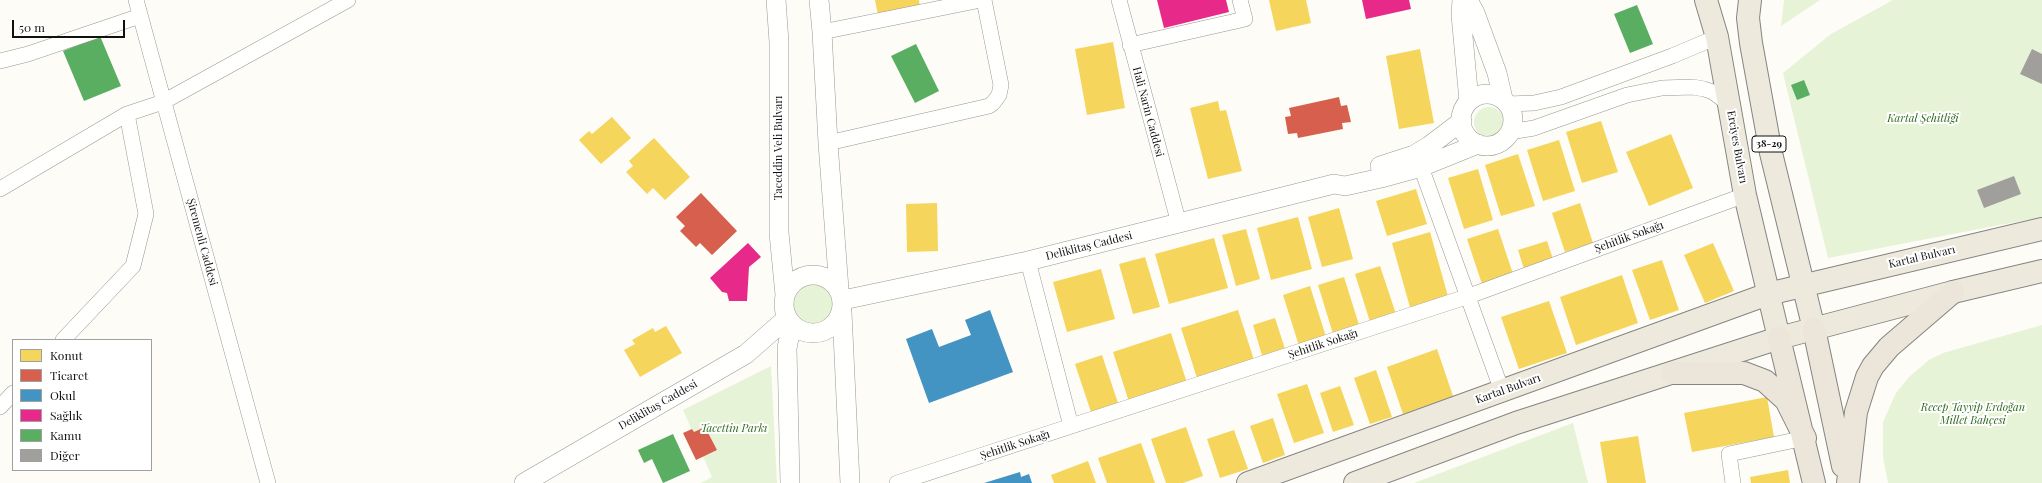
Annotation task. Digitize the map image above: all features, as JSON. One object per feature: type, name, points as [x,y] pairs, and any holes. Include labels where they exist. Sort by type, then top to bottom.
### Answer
[{"type":"highway","points":[[1848,483],[1856,412],[1867,376],[1873,366],[1889,347],[1953,292]]},
{"type":"highway","points":[[1814,329],[1848,483]]},
{"type":"highway","points":[[1779,338],[1805,438],[1814,483]]},
{"type":"highway","points":[[1672,373],[1744,373],[1765,381],[1786,400],[1805,438]]},
{"type":"main road","name":"Erciyes Bulvarı","points":[[1706,0],[1717,37],[1745,195],[1779,338]]},
{"type":"main road","name":"38-29","points":[[1750,0],[1748,18],[1751,44],[1771,153],[1802,285]]},
{"type":"main road","name":"Kartal Bulvarı","points":[[1248,483],[1768,294],[2042,229]]},
{"type":"main road","points":[[1355,483],[1516,423],[1779,338],[1953,292],[2042,271]]},
{"type":"main road","points":[[1802,285],[1814,329]]},
{"type":"street","name":"Şiremenli Caddesi","points":[[136,0],[268,483]]},
{"type":"street","points":[[0,189],[127,114],[163,102],[348,0]]},
{"type":"street","name":"Taceddin Veli Bulvarı","points":[[776,0],[779,42],[779,233],[785,295]]},
{"type":"street","points":[[819,0],[828,143],[841,300],[850,483]]},
{"type":"street","points":[[822,32],[981,0]]},
{"type":"street","points":[[828,143],[989,106],[993,103],[999,95],[1000,85],[984,0]]},
{"type":"street","name":"Hali Narin Caddesi","points":[[1119,0],[1179,224]]},
{"type":"street","points":[[1130,45],[1245,18],[1240,0]]},
{"type":"street","points":[[1462,0],[1461,15],[1469,102]]},
{"type":"street","points":[[1468,0],[1475,13],[1497,73],[1505,102],[1513,118],[1510,132],[1506,138],[1493,144],[1478,144],[1467,135],[1462,121],[1462,114],[1469,102],[1482,94],[1496,95],[1505,102],[1534,103],[1561,97],[1672,56],[1717,37]]},
{"type":"street","points":[[0,60],[28,54],[140,16]]},
{"type":"street","points":[[1510,132],[1534,128],[1627,95],[1662,88],[1693,86],[1713,92],[1729,104]]},
{"type":"street","points":[[64,339],[133,266],[146,214],[127,114]]},
{"type":"street","name":"Deliklitaş Caddesi","points":[[1334,184],[1342,177],[1414,155],[1429,146],[1462,121]]},
{"type":"street","name":"Deliklitaş Caddesi","points":[[841,300],[1028,261],[1334,184],[1345,186],[1421,167],[1478,144]]},
{"type":"street","points":[[1421,167],[1469,296],[1502,391]]},
{"type":"street","name":"Şehitlik Sokağı","points":[[897,483],[1469,296],[1745,195]]},
{"type":"street","points":[[1028,261],[1071,426]]},
{"type":"street","points":[[814,274],[829,278],[841,300],[834,325],[820,332],[805,332],[790,321],[784,311],[785,295],[793,282],[799,278],[814,274]]},
{"type":"street","points":[[790,321],[787,348],[790,483]]},
{"type":"street","name":"Deliklitaş Caddesi","points":[[524,483],[746,354],[790,321]]},
{"type":"street","points":[[0,407],[12,394]]},
{"type":"street","points":[[1733,483],[1729,454],[1805,438]]},
{"type":"green space","points":[[1784,0],[1820,0],[1781,26]]},
{"type":"green space","name":"Kartal Şehitliği","points":[[1893,0],[2042,0],[2042,217],[1828,258],[1783,73],[1831,34]]},
{"type":"green space","points":[[1489,107],[1500,111],[1504,122],[1500,133],[1489,137],[1478,133],[1474,122],[1478,111]]},
{"type":"green space","points":[[813,284],[821,286],[827,290],[831,296],[833,304],[831,312],[827,318],[821,322],[813,324],[805,322],[799,318],[795,312],[793,304],[795,296],[799,290],[805,286]]},
{"type":"green space","name":"Recep Tayyip Erdoğan Millet Bahçesi","points":[[2042,325],[2042,483],[1888,483],[1883,457],[1883,422],[1896,393],[1909,377],[1929,360],[1943,353]]},
{"type":"green space","name":"Tacettin Parkı","points":[[771,366],[777,483],[701,483],[712,477],[683,410]]},
{"type":"green space","points":[[1573,423],[1588,483],[1414,483]]},
{"type":"building: Konut","points":[[875,0],[919,0],[920,9],[878,15]]},
{"type":"building: Konut","points":[[1269,0],[1306,0],[1311,23],[1276,31]]},
{"type":"building: Konut","points":[[1113,42],[1125,108],[1087,115],[1075,49]]},
{"type":"building: Konut","points":[[1420,49],[1434,123],[1399,129],[1386,56]]},
{"type":"building: Konut","points":[[1218,101],[1220,111],[1226,110],[1242,171],[1208,179],[1190,108]]},
{"type":"building: Konut","points":[[612,117],[631,138],[601,164],[579,140],[589,131],[592,134]]},
{"type":"building: Konut","points":[[1601,121],[1618,172],[1582,183],[1566,132]]},
{"type":"building: Konut","points":[[1671,134],[1693,188],[1649,206],[1626,152]]},
{"type":"building: Konut","points":[[654,138],[690,177],[665,200],[653,188],[647,194],[626,172],[633,166],[629,161]]},
{"type":"building: Konut","points":[[1559,140],[1575,191],[1543,201],[1527,150]]},
{"type":"building: Konut","points":[[1518,154],[1535,206],[1501,216],[1485,165]]},
{"type":"building: Konut","points":[[1478,169],[1493,220],[1464,229],[1448,178]]},
{"type":"building: Konut","points":[[1416,189],[1427,224],[1387,236],[1376,201]]},
{"type":"building: Konut","points":[[937,203],[938,251],[907,252],[906,204]]},
{"type":"building: Konut","points":[[1580,203],[1593,243],[1565,252],[1552,213]]},
{"type":"building: Konut","points":[[1339,208],[1353,259],[1322,267],[1308,217]]},
{"type":"building: Konut","points":[[1298,217],[1312,269],[1271,280],[1257,228]]},
{"type":"building: Konut","points":[[1246,229],[1260,279],[1236,286],[1222,235]]},
{"type":"building: Konut","points":[[1498,229],[1513,274],[1482,284],[1467,239]]},
{"type":"building: Konut","points":[[1430,232],[1449,300],[1411,311],[1392,243]]},
{"type":"building: Konut","points":[[1214,238],[1228,288],[1169,304],[1155,254]]},
{"type":"building: Konut","points":[[1547,241],[1553,259],[1524,269],[1518,250]]},
{"type":"building: Konut","points":[[1713,243],[1734,291],[1705,303],[1684,255]]},
{"type":"building: Konut","points":[[1145,257],[1160,307],[1133,314],[1119,264]]},
{"type":"building: Konut","points":[[1662,260],[1679,310],[1650,320],[1632,270]]},
{"type":"building: Konut","points":[[1380,266],[1397,317],[1371,325],[1355,274]]},
{"type":"building: Konut","points":[[1101,269],[1115,319],[1067,332],[1053,282]]},
{"type":"building: Konut","points":[[1622,275],[1638,323],[1576,345],[1560,297]]},
{"type":"building: Konut","points":[[1344,277],[1360,328],[1334,337],[1318,285]]},
{"type":"building: Konut","points":[[1310,286],[1327,340],[1300,349],[1283,295]]},
{"type":"building: Konut","points":[[1549,301],[1567,353],[1519,369],[1501,317]]},
{"type":"building: Konut","points":[[1238,310],[1254,360],[1197,378],[1181,328]]},
{"type":"building: Konut","points":[[1275,318],[1287,355],[1264,362],[1253,325]]},
{"type":"building: Konut","points":[[666,326],[682,353],[640,377],[624,350],[635,344],[632,340],[653,328],[655,332]]},
{"type":"building: Konut","points":[[1171,333],[1187,383],[1129,402],[1113,352]]},
{"type":"building: Konut","points":[[1437,349],[1453,396],[1403,414],[1387,367]]},
{"type":"building: Konut","points":[[1102,355],[1119,406],[1092,415],[1075,364]]},
{"type":"building: Konut","points":[[1376,370],[1392,417],[1370,424],[1354,378]]},
{"type":"building: Konut","points":[[1307,384],[1324,433],[1294,443],[1277,394]]},
{"type":"building: Konut","points":[[1340,386],[1354,425],[1333,432],[1320,393]]},
{"type":"building: Konut","points":[[1767,397],[1774,437],[1692,452],[1684,413]]},
{"type":"building: Konut","points":[[1273,418],[1285,455],[1263,463],[1250,426]]},
{"type":"building: Konut","points":[[1186,427],[1203,476],[1183,483],[1166,483],[1151,439]]},
{"type":"building: Konut","points":[[1234,430],[1248,469],[1220,478],[1207,439]]},
{"type":"building: Konut","points":[[1638,436],[1646,483],[1607,483],[1600,442]]},
{"type":"building: Konut","points":[[1141,443],[1155,483],[1107,483],[1098,458]]},
{"type":"building: Konut","points":[[1088,461],[1096,483],[1054,483],[1051,475]]},
{"type":"building: Konut","points":[[1788,470],[1790,483],[1751,483],[1750,477]]},
{"type":"building: Ticaret","points":[[1339,97],[1341,106],[1347,105],[1351,122],[1342,123],[1343,129],[1298,138],[1297,133],[1288,134],[1285,117],[1291,116],[1289,108]]},
{"type":"building: Ticaret","points":[[701,193],[737,231],[712,255],[700,243],[696,247],[680,231],[685,226],[676,217]]},
{"type":"building: Ticaret","points":[[705,427],[717,450],[696,460],[683,433],[692,429],[694,432]]},
{"type":"building: Okul","points":[[990,310],[1013,372],[929,403],[906,339],[932,329],[939,347],[971,335],[965,320]]},
{"type":"building: Okul","points":[[1020,472],[1021,477],[1029,474],[1032,483],[984,483]]},
{"type":"building: Sağlık","points":[[1157,0],[1226,0],[1229,12],[1164,28]]},
{"type":"building: Sağlık","points":[[1362,0],[1409,0],[1411,9],[1366,19]]},
{"type":"building: Sağlık","points":[[748,243],[761,257],[749,267],[747,301],[729,301],[727,293],[722,292],[710,278]]},
{"type":"building: Kamu","points":[[1637,5],[1653,44],[1630,53],[1614,14]]},
{"type":"building: Kamu","points":[[100,36],[121,86],[84,101],[63,51]]},
{"type":"building: Kamu","points":[[916,44],[939,91],[915,103],[891,56]]},
{"type":"building: Kamu","points":[[1804,80],[1810,95],[1797,100],[1791,85]]},
{"type":"building: Kamu","points":[[673,434],[690,471],[663,483],[652,459],[644,463],[638,450]]},
{"type":"building: Diğer","points":[[2032,49],[2042,54],[2042,84],[2020,74]]},
{"type":"building: Diğer","points":[[2014,176],[2021,194],[1984,208],[1977,190]]}]
